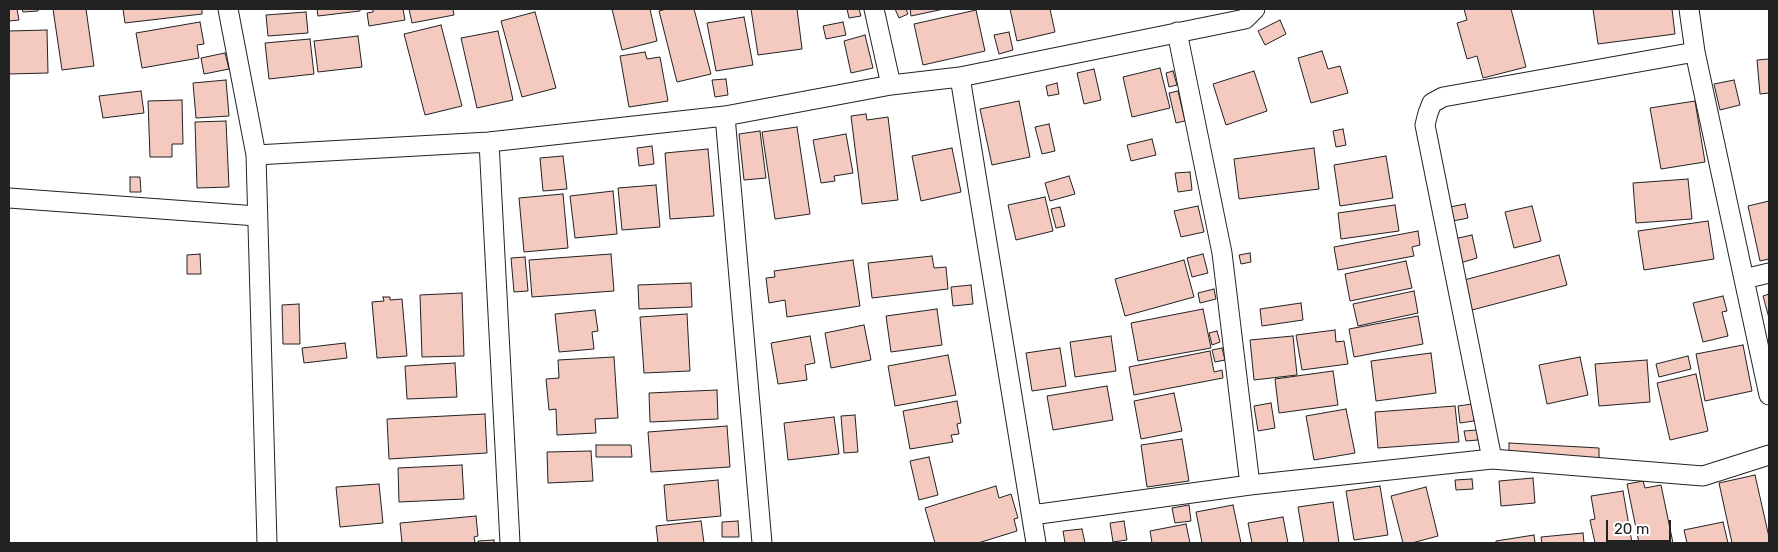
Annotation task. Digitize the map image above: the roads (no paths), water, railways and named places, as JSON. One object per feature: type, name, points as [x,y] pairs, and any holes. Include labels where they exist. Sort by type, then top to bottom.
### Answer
[{"type":"street","points":[[228,9],[256,155],[267,543]]},
{"type":"street","points":[[874,9],[891,85]]},
{"type":"street","points":[[256,155],[489,142],[726,116],[891,85],[960,77],[1245,19],[1255,9]]},
{"type":"street","points":[[1689,9],[1695,52],[1769,394]]},
{"type":"street","points":[[1177,32],[1222,253],[1250,485]]},
{"type":"street","points":[[1492,459],[1425,125],[1432,103],[1443,97],[1695,52]]},
{"type":"street","points":[[960,77],[1036,543]]},
{"type":"street","points":[[726,116],[762,543]]},
{"type":"street","points":[[489,142],[510,543]]},
{"type":"street","points":[[9,198],[257,216]]},
{"type":"street","points":[[1744,279],[1769,274]]},
{"type":"street","points":[[1032,515],[1250,485],[1492,459],[1703,476],[1769,455]]}]
